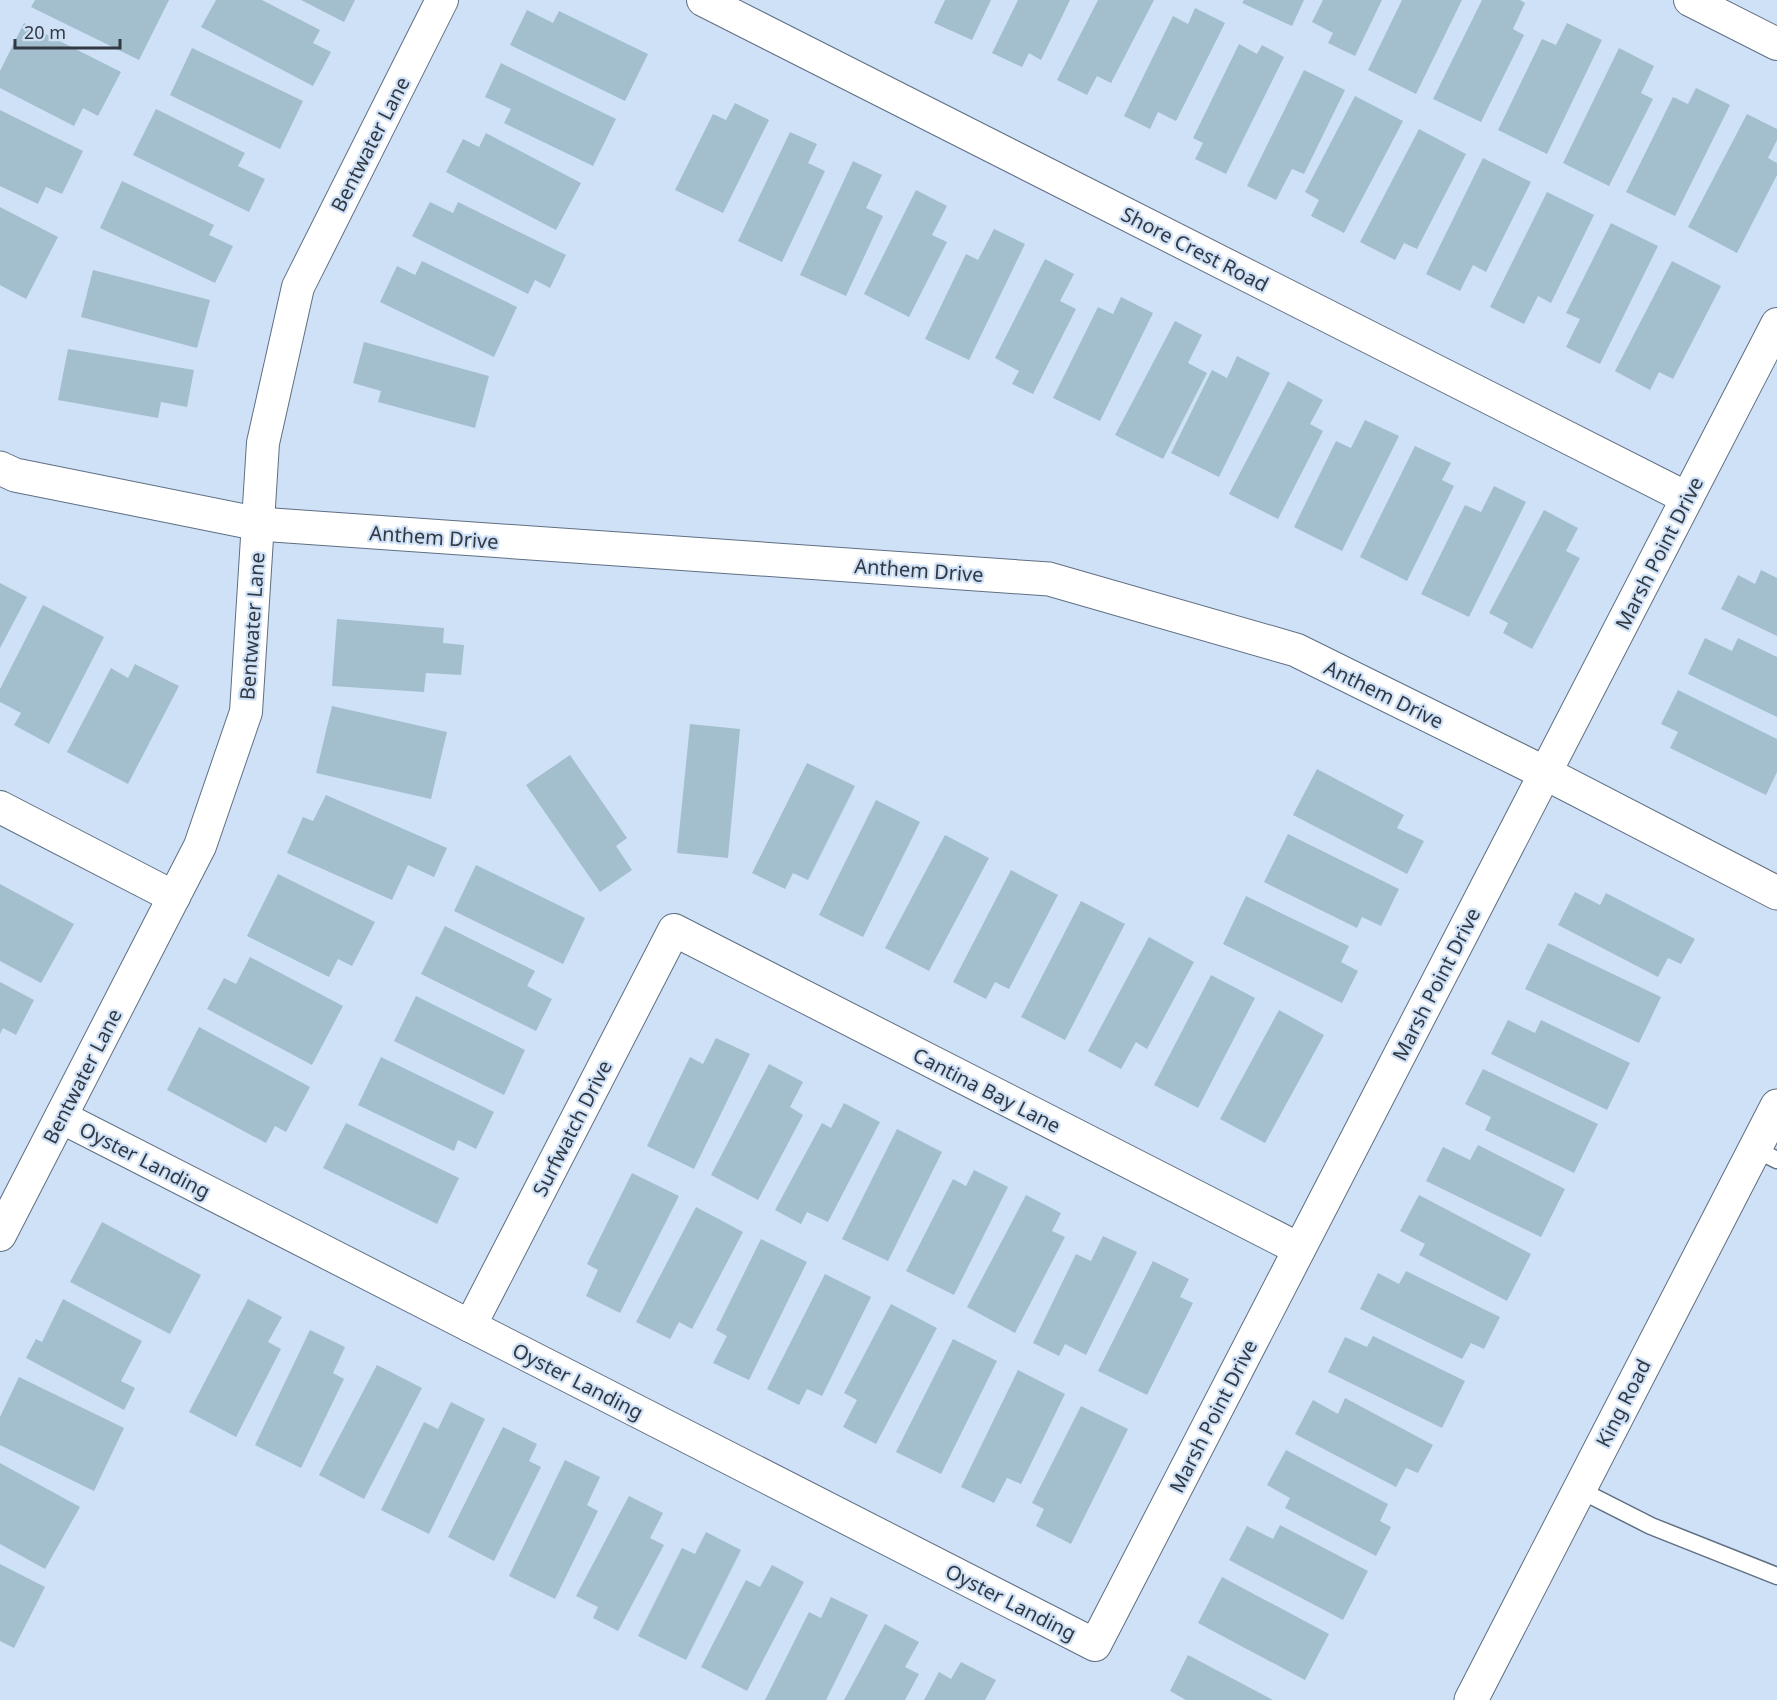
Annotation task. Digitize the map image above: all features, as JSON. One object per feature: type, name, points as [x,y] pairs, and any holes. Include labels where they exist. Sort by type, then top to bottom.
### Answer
[{"type":"street","name":"Bentwater Lane","points":[[0,1235],[200,846],[246,712],[263,443],[298,287],[442,0]]},
{"type":"street","name":"Shore Crest Road","points":[[704,0],[1688,498]]},
{"type":"street","points":[[1690,0],[1777,44]]},
{"type":"street","name":"Marsh Point Drive","points":[[1095,1645],[1777,324]]},
{"type":"street","name":"Anthem Drive","points":[[0,468],[15,476],[259,524],[1049,579],[1296,650],[1545,773],[1777,893]]},
{"type":"street","points":[[0,807],[174,897]]},
{"type":"street","name":"Cantina Bay Lane","points":[[674,930],[1299,1249]]},
{"type":"street","name":"Surfwatch Drive","points":[[471,1326],[674,930]]},
{"type":"street","name":"King Road","points":[[1471,1700],[1578,1489],[1766,1154],[1777,1106]]},
{"type":"street","name":"Oyster Landing","points":[[61,1117],[1095,1645]]},
{"type":"lane","points":[[1578,1489],[1651,1526],[1777,1576]]},
{"type":"building","points":[[35,0],[169,0],[139,60],[31,7]]},
{"type":"building","points":[[216,0],[262,0],[320,30],[313,43],[331,52],[313,86],[201,27]]},
{"type":"building","points":[[301,0],[355,0],[344,22]]},
{"type":"building","points":[[945,0],[991,0],[972,40],[934,23]]},
{"type":"building","points":[[1018,0],[1070,0],[1041,60],[1029,53],[1022,67],[992,53]]},
{"type":"building","points":[[1098,0],[1154,0],[1111,83],[1097,76],[1087,95],[1057,80]]},
{"type":"building","points":[[1244,0],[1304,0],[1292,26],[1242,3]]},
{"type":"building","points":[[1323,0],[1382,0],[1355,56],[1328,43],[1333,33],[1312,22]]},
{"type":"building","points":[[1402,0],[1462,0],[1416,94],[1368,70]]},
{"type":"building","points":[[1482,0],[1520,0],[1525,3],[1513,29],[1524,35],[1481,122],[1433,99]]},
{"type":"building","points":[[1195,8],[1225,23],[1176,121],[1158,112],[1150,129],[1124,116],[1173,16],[1188,24]]},
{"type":"building","points":[[527,10],[553,23],[559,11],[648,54],[625,101],[510,45]]},
{"type":"building","points":[[24,23],[121,72],[98,116],[83,108],[74,126],[0,88],[0,71]]},
{"type":"building","points":[[1567,23],[1602,40],[1547,154],[1498,130],[1542,39],[1556,45]]},
{"type":"building","points":[[1239,44],[1257,54],[1262,45],[1284,57],[1226,174],[1195,159],[1203,143],[1193,138]]},
{"type":"building","points":[[192,48],[303,101],[280,149],[170,95]]},
{"type":"building","points":[[1619,48],[1654,66],[1641,93],[1653,99],[1609,186],[1563,163]]},
{"type":"building","points":[[501,63],[616,119],[593,166],[504,123],[511,109],[485,97]]},
{"type":"building","points":[[1304,70],[1345,90],[1304,174],[1292,169],[1276,200],[1247,186]]},
{"type":"building","points":[[1696,88],[1730,105],[1675,216],[1626,192],[1673,97],[1688,104]]},
{"type":"building","points":[[1355,96],[1403,121],[1344,233],[1311,216],[1319,200],[1305,192]]},
{"type":"building","points":[[735,103],[769,120],[723,213],[675,190],[713,114],[726,120]]},
{"type":"building","points":[[156,109],[245,153],[238,166],[265,179],[249,212],[133,155]]},
{"type":"building","points":[[0,110],[83,151],[62,194],[46,187],[38,204],[0,186]]},
{"type":"building","points":[[1747,114],[1777,129],[1777,140],[1768,158],[1777,163],[1777,175],[1737,253],[1688,227]]},
{"type":"building","points":[[1419,129],[1466,154],[1417,249],[1404,243],[1395,260],[1360,242]]},
{"type":"building","points":[[790,132],[817,144],[808,163],[825,171],[782,262],[738,241]]},
{"type":"building","points":[[486,133],[581,183],[556,230],[446,172],[463,139],[479,147]]},
{"type":"building","points":[[1483,158],[1531,182],[1486,272],[1473,265],[1460,291],[1426,274]]},
{"type":"building","points":[[853,161],[882,175],[866,208],[883,216],[846,296],[800,275]]},
{"type":"building","points":[[122,181],[214,225],[209,235],[233,246],[215,283],[100,228]]},
{"type":"building","points":[[916,190],[947,206],[932,235],[947,242],[909,317],[864,294]]},
{"type":"building","points":[[1547,192],[1594,215],[1551,303],[1538,296],[1524,324],[1490,307]]},
{"type":"building","points":[[430,202],[453,213],[458,202],[566,255],[550,288],[535,280],[528,294],[412,236]]},
{"type":"building","points":[[0,207],[58,237],[26,299],[0,285]]},
{"type":"building","points":[[1611,223],[1658,246],[1600,364],[1566,347],[1580,319],[1566,313]]},
{"type":"building","points":[[994,229],[1025,244],[969,360],[925,339],[966,254],[978,260]]},
{"type":"building","points":[[1045,259],[1074,274],[1060,301],[1076,309],[1033,394],[1012,384],[1019,371],[995,358]]},
{"type":"building","points":[[422,261],[517,307],[494,357],[380,302],[397,266],[415,275]]},
{"type":"building","points":[[1672,261],[1721,286],[1673,379],[1659,372],[1650,390],[1615,371]]},
{"type":"building","points":[[93,270],[210,300],[197,348],[81,317]]},
{"type":"building","points":[[1121,297],[1153,313],[1100,421],[1053,398],[1098,307],[1113,314]]},
{"type":"building","points":[[1175,321],[1202,335],[1188,363],[1207,373],[1163,459],[1115,435]]},
{"type":"building","points":[[364,342],[489,376],[475,428],[378,402],[381,391],[353,383]]},
{"type":"building","points":[[68,349],[194,370],[187,407],[161,402],[158,418],[58,400]]},
{"type":"building","points":[[1237,356],[1270,373],[1219,477],[1171,453],[1212,370],[1227,378]]},
{"type":"building","points":[[1288,381],[1323,400],[1310,424],[1323,431],[1278,519],[1229,494]]},
{"type":"building","points":[[1365,420],[1399,436],[1342,551],[1294,527],[1336,441],[1351,448]]},
{"type":"building","points":[[1415,446],[1451,463],[1442,480],[1454,486],[1407,581],[1360,557]]},
{"type":"building","points":[[1494,486],[1526,502],[1469,617],[1421,594],[1465,505],[1481,512]]},
{"type":"building","points":[[1544,510],[1578,528],[1566,551],[1580,558],[1532,649],[1503,633],[1508,623],[1489,613]]},
{"type":"building","points":[[1761,570],[1777,578],[1777,636],[1721,609],[1738,575],[1755,584]]},
{"type":"building","points":[[0,583],[27,597],[0,648]]},
{"type":"building","points":[[43,605],[104,637],[49,744],[14,725],[21,713],[0,702],[0,689]]},
{"type":"building","points":[[337,619],[444,628],[443,643],[464,645],[461,675],[426,673],[424,692],[332,686]]},
{"type":"building","points":[[1705,638],[1732,651],[1738,638],[1777,657],[1777,717],[1688,674]]},
{"type":"building","points":[[135,664],[179,686],[128,784],[67,752],[111,668],[128,678]]},
{"type":"building","points":[[1678,690],[1777,739],[1777,772],[1766,795],[1670,748],[1678,732],[1661,724]]},
{"type":"building","points":[[332,706],[447,732],[431,799],[316,773]]},
{"type":"building","points":[[690,724],[740,729],[728,858],[677,853]]},
{"type":"building","points":[[570,755],[627,838],[616,846],[632,870],[600,892],[526,785]]},
{"type":"building","points":[[807,763],[855,786],[808,880],[793,873],[785,889],[752,873]]},
{"type":"building","points":[[1317,769],[1404,815],[1397,828],[1424,841],[1407,874],[1293,815]]},
{"type":"building","points":[[326,795],[447,848],[434,877],[408,865],[392,900],[287,853],[303,817],[313,821]]},
{"type":"building","points":[[876,800],[920,822],[863,937],[819,915]]},
{"type":"building","points":[[1288,834],[1399,889],[1381,926],[1362,917],[1357,928],[1264,882]]},
{"type":"building","points":[[945,835],[989,858],[929,971],[885,948]]},
{"type":"building","points":[[476,865],[585,918],[563,964],[454,911]]},
{"type":"building","points":[[1011,870],[1058,895],[1009,989],[995,982],[986,999],[953,982]]},
{"type":"building","points":[[278,874],[375,922],[352,966],[338,959],[329,977],[247,936]]},
{"type":"building","points":[[0,884],[74,924],[41,983],[0,961]]},
{"type":"building","points":[[1575,892],[1600,905],[1606,893],[1695,939],[1681,964],[1668,958],[1658,977],[1558,925]]},
{"type":"building","points":[[1246,896],[1349,946],[1341,962],[1358,971],[1342,1003],[1223,944]]},
{"type":"building","points":[[1081,901],[1125,924],[1065,1040],[1021,1017]]},
{"type":"building","points":[[445,926],[535,971],[527,986],[552,999],[536,1031],[421,974]]},
{"type":"building","points":[[1149,937],[1194,962],[1147,1049],[1136,1042],[1121,1069],[1088,1051]]},
{"type":"building","points":[[1548,943],[1661,997],[1639,1043],[1525,989]]},
{"type":"building","points":[[250,957],[343,1006],[312,1065],[207,1009],[224,978],[236,984]]},
{"type":"building","points":[[1211,975],[1255,998],[1198,1108],[1154,1085]]},
{"type":"building","points":[[0,982],[34,1000],[16,1035],[3,1028],[0,1034]]},
{"type":"building","points":[[416,996],[525,1050],[504,1095],[394,1041]]},
{"type":"building","points":[[1279,1010],[1324,1035],[1265,1143],[1220,1119]]},
{"type":"building","points":[[1508,1020],[1535,1033],[1541,1020],[1630,1063],[1607,1110],[1491,1054]]},
{"type":"building","points":[[199,1027],[310,1087],[286,1132],[275,1126],[266,1143],[167,1090]]},
{"type":"building","points":[[716,1038],[750,1054],[694,1169],[647,1146],[690,1057],[703,1064]]},
{"type":"building","points":[[381,1057],[494,1112],[476,1149],[458,1140],[454,1151],[358,1105]]},
{"type":"building","points":[[769,1064],[803,1082],[790,1107],[803,1115],[758,1200],[711,1175]]},
{"type":"building","points":[[1483,1069],[1598,1124],[1574,1173],[1485,1130],[1491,1117],[1465,1104]]},
{"type":"building","points":[[844,1103],[880,1122],[828,1222],[807,1212],[801,1224],[775,1210],[822,1123],[831,1128]]},
{"type":"building","points":[[346,1123],[459,1178],[437,1224],[323,1168]]},
{"type":"building","points":[[897,1129],[942,1152],[888,1261],[842,1239]]},
{"type":"building","points":[[1478,1145],[1565,1189],[1541,1237],[1426,1181],[1443,1147],[1470,1160]]},
{"type":"building","points":[[974,1170],[1008,1187],[954,1295],[906,1271],[953,1179],[966,1186]]},
{"type":"building","points":[[632,1173],[679,1196],[620,1313],[586,1296],[598,1270],[587,1264]]},
{"type":"building","points":[[1026,1195],[1061,1213],[1052,1231],[1065,1237],[1015,1333],[967,1307]]},
{"type":"building","points":[[1419,1195],[1531,1254],[1507,1301],[1419,1255],[1425,1244],[1400,1231]]},
{"type":"building","points":[[696,1207],[743,1232],[692,1329],[679,1322],[670,1339],[636,1322]]},
{"type":"building","points":[[102,1222],[201,1275],[170,1334],[70,1282]]},
{"type":"building","points":[[1103,1236],[1137,1252],[1086,1355],[1065,1344],[1059,1356],[1033,1343],[1076,1254],[1091,1261]]},
{"type":"building","points":[[761,1239],[807,1262],[749,1380],[713,1363],[727,1336],[716,1330]]},
{"type":"building","points":[[1153,1261],[1189,1279],[1180,1297],[1193,1303],[1147,1395],[1098,1371]]},
{"type":"building","points":[[1406,1271],[1500,1317],[1484,1349],[1471,1343],[1462,1359],[1360,1309],[1378,1273],[1399,1284]]},
{"type":"building","points":[[825,1274],[871,1297],[822,1396],[807,1389],[799,1405],[767,1389]]},
{"type":"building","points":[[63,1299],[142,1341],[121,1381],[135,1388],[124,1410],[26,1358],[36,1339],[42,1342]]},
{"type":"building","points":[[248,1299],[282,1317],[268,1342],[281,1349],[236,1437],[189,1412]]},
{"type":"building","points":[[891,1304],[937,1328],[876,1444],[843,1427],[857,1400],[844,1393]]},
{"type":"building","points":[[310,1330],[345,1347],[333,1373],[344,1379],[301,1468],[255,1445]]},
{"type":"building","points":[[1373,1336],[1465,1381],[1442,1428],[1328,1372],[1345,1337],[1367,1347]]},
{"type":"building","points":[[953,1339],[997,1361],[941,1474],[896,1452]]},
{"type":"building","points":[[377,1365],[422,1388],[364,1499],[319,1475]]},
{"type":"building","points":[[1018,1370],[1065,1394],[1021,1484],[1007,1478],[994,1503],[961,1487]]},
{"type":"building","points":[[19,1377],[124,1428],[94,1491],[0,1445],[0,1417]]},
{"type":"building","points":[[1345,1398],[1433,1445],[1418,1473],[1406,1468],[1396,1487],[1295,1434],[1313,1400],[1338,1414]]},
{"type":"building","points":[[451,1402],[485,1419],[429,1534],[381,1510],[424,1422],[438,1429]]},
{"type":"building","points":[[1081,1406],[1128,1429],[1071,1544],[1036,1526],[1044,1509],[1032,1503]]},
{"type":"building","points":[[503,1427],[537,1444],[529,1461],[541,1467],[494,1561],[448,1537]]},
{"type":"building","points":[[1286,1450],[1388,1504],[1380,1521],[1391,1527],[1376,1556],[1285,1508],[1290,1498],[1267,1485]]},
{"type":"building","points":[[565,1460],[600,1477],[587,1505],[598,1511],[555,1599],[509,1576]]},
{"type":"building","points":[[0,1463],[80,1507],[45,1569],[0,1544]]},
{"type":"building","points":[[629,1496],[663,1513],[650,1538],[664,1545],[618,1631],[593,1618],[598,1607],[576,1596]]},
{"type":"building","points":[[1280,1525],[1368,1571],[1343,1620],[1229,1560],[1247,1526],[1273,1539]]},
{"type":"building","points":[[706,1532],[741,1550],[686,1660],[638,1636],[682,1548],[695,1554]]},
{"type":"building","points":[[0,1564],[45,1587],[14,1648],[0,1641]]},
{"type":"building","points":[[772,1565],[804,1582],[747,1691],[701,1667],[746,1580],[760,1587]]},
{"type":"building","points":[[1222,1577],[1329,1634],[1305,1680],[1198,1623]]},
{"type":"building","points":[[831,1597],[868,1615],[826,1700],[765,1700],[809,1612],[821,1618]]},
{"type":"building","points":[[885,1624],[919,1642],[905,1667],[919,1674],[905,1700],[844,1700]]},
{"type":"building","points":[[1188,1655],[1273,1700],[1186,1700],[1170,1691]]},
{"type":"building","points":[[961,1662],[996,1680],[985,1700],[924,1700],[939,1672],[951,1679]]}]
